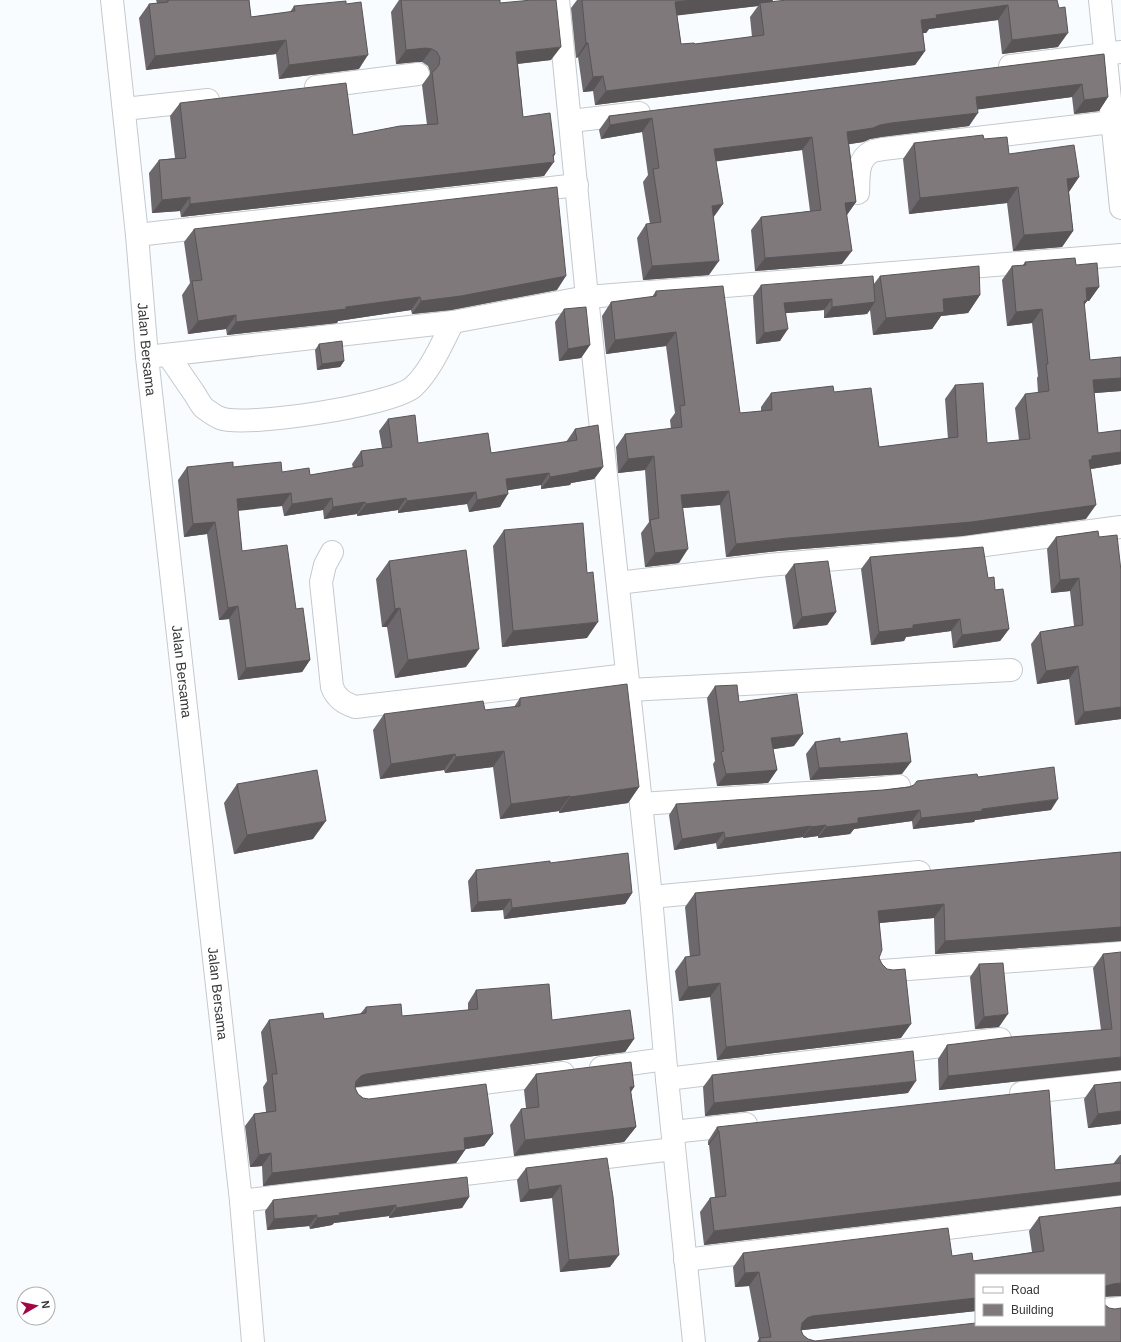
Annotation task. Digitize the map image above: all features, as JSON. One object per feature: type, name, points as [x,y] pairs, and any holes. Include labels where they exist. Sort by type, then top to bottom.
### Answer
[{"type":"street","name":"Jalan Bersama","points":[[112,0],[137,235],[147,358],[241,1201],[253,1342]]},
{"type":"street","points":[[558,0],[587,296],[642,804],[666,1069],[694,1342]]},
{"type":"street","points":[[1100,0],[1113,53],[1121,200]]},
{"type":"street","points":[[987,69],[1113,53]]},
{"type":"street","points":[[300,89],[418,74]]},
{"type":"street","points":[[124,109],[230,97]]},
{"type":"street","points":[[571,122],[657,111]]},
{"type":"street","points":[[858,193],[859,168],[862,159],[870,152],[883,149],[1116,121]]},
{"type":"street","points":[[137,235],[577,185]]},
{"type":"street","points":[[147,358],[453,322],[587,296],[1121,255]]},
{"type":"street","points":[[168,355],[205,408],[221,418],[239,420],[280,418],[327,412],[366,404],[392,398],[412,388],[427,370],[453,322]]},
{"type":"street","points":[[618,583],[768,565],[963,548],[1121,527]]},
{"type":"street","points":[[332,552],[325,564],[320,582],[332,687],[335,694],[343,702],[355,707],[628,682],[744,683],[1011,670]]},
{"type":"street","points":[[642,804],[874,789],[899,786]]},
{"type":"street","points":[[651,897],[938,870]]},
{"type":"street","points":[[882,971],[1121,953]]},
{"type":"street","points":[[359,1099],[666,1069],[1000,1039]]},
{"type":"street","points":[[1003,1095],[1121,1082]]},
{"type":"street","points":[[241,1201],[673,1140],[767,1121]]},
{"type":"street","points":[[685,1260],[1121,1207]]},
{"type":"street","points":[[1105,1310],[1121,1308]]},
{"type":"building","points":[[168,0],[249,0],[251,17],[295,11],[294,6],[346,1],[346,4],[361,2],[368,55],[289,65],[286,40],[155,56],[149,4],[168,2]]},
{"type":"building","points":[[401,0],[500,0],[500,3],[532,0],[556,0],[561,47],[516,52],[523,117],[550,113],[555,154],[553,155],[554,162],[190,204],[190,197],[162,200],[159,160],[186,158],[180,103],[346,83],[353,135],[400,126],[438,124],[432,72],[439,65],[440,58],[437,52],[432,49],[426,48],[406,50]]},
{"type":"building","points":[[582,0],[694,0],[675,2],[681,44],[695,44],[764,35],[760,3],[787,0],[1057,0],[1059,8],[1065,7],[1068,33],[1012,40],[1008,5],[936,15],[937,18],[921,20],[925,51],[606,91],[603,76],[593,77],[588,43],[586,43]]},
{"type":"building","points":[[1104,54],[1108,97],[1084,100],[1082,84],[976,97],[978,113],[891,123],[873,128],[847,132],[856,202],[845,203],[852,251],[765,258],[761,217],[821,210],[812,137],[714,149],[723,204],[712,206],[719,261],[652,266],[646,224],[661,222],[653,169],[659,168],[652,118],[610,125],[609,116]]},
{"type":"building","points":[[983,135],[984,139],[1007,137],[1009,154],[1074,145],[1079,177],[1067,179],[1073,231],[1024,235],[1018,187],[920,198],[914,143]]},
{"type":"building","points":[[557,187],[566,276],[461,296],[421,301],[420,297],[346,307],[346,309],[236,322],[236,315],[198,321],[192,281],[202,280],[194,229]]},
{"type":"building","points":[[1075,258],[1076,265],[1097,263],[1099,287],[1086,288],[1087,301],[1084,301],[1090,360],[1121,357],[1121,378],[1093,380],[1098,433],[1121,430],[1121,452],[1092,456],[1092,459],[1089,460],[1096,505],[971,522],[736,544],[729,491],[681,495],[688,549],[655,553],[650,520],[659,518],[654,456],[628,459],[625,434],[682,427],[680,406],[685,405],[676,332],[615,340],[611,302],[656,296],[656,291],[723,286],[740,413],[772,410],[771,393],[833,386],[834,392],[871,388],[879,447],[958,437],[955,385],[983,383],[987,443],[1030,439],[1025,394],[1049,391],[1046,364],[1048,364],[1042,309],[1016,312],[1012,266],[1026,265],[1025,262]]},
{"type":"building","points":[[979,266],[980,295],[943,299],[944,312],[886,318],[880,276]]},
{"type":"building","points":[[873,276],[875,302],[832,307],[832,299],[784,303],[788,329],[764,333],[761,285]]},
{"type":"building","points":[[586,307],[590,345],[568,349],[564,309]]},
{"type":"building","points":[[342,341],[344,361],[322,364],[319,344]]},
{"type":"building","points":[[415,415],[418,443],[488,433],[491,453],[577,440],[575,429],[598,425],[603,467],[550,477],[549,473],[506,479],[508,494],[477,500],[476,492],[407,501],[406,498],[333,507],[332,498],[292,504],[291,493],[237,499],[242,551],[287,545],[296,609],[303,608],[310,660],[246,668],[238,606],[228,608],[215,522],[193,524],[187,467],[233,462],[233,467],[281,462],[282,472],[309,468],[310,475],[363,466],[361,451],[392,447],[388,419]]},
{"type":"building","points":[[583,523],[587,573],[593,572],[598,622],[513,631],[504,530]]},
{"type":"building","points":[[1098,531],[1099,537],[1117,535],[1121,571],[1121,707],[1084,712],[1078,666],[1046,671],[1040,632],[1083,625],[1079,578],[1060,580],[1056,537]]},
{"type":"building","points":[[983,547],[988,578],[994,577],[995,590],[1003,589],[1009,629],[962,635],[960,619],[913,625],[913,628],[879,632],[870,557]]},
{"type":"building","points":[[466,550],[479,649],[408,660],[400,608],[395,609],[389,561]]},
{"type":"building","points":[[828,561],[836,612],[802,617],[794,564]]},
{"type":"building","points":[[627,684],[639,787],[511,804],[504,751],[456,757],[455,754],[391,764],[384,714],[483,701],[485,710],[520,706],[520,698]]},
{"type":"building","points":[[737,685],[739,702],[797,694],[803,734],[771,738],[777,770],[726,774],[721,752],[724,751],[715,686]]},
{"type":"building","points":[[907,733],[911,762],[819,768],[815,742],[840,738],[840,742]]},
{"type":"building","points":[[1054,767],[1058,799],[982,809],[982,811],[921,818],[920,810],[858,818],[858,823],[826,827],[826,825],[811,826],[725,838],[724,832],[682,839],[676,804],[883,790],[909,787],[914,785],[917,781],[977,774],[978,777]]},
{"type":"building","points":[[317,770],[326,821],[247,835],[237,784]]},
{"type":"building","points":[[1121,852],[1121,927],[945,941],[944,904],[878,911],[882,950],[879,958],[887,969],[905,969],[911,1024],[726,1047],[720,983],[688,987],[685,957],[700,955],[695,893]]},
{"type":"building","points":[[628,853],[632,893],[512,908],[511,899],[478,902],[476,870],[550,861],[550,863]]},
{"type":"building","points":[[1121,952],[1121,1057],[948,1076],[947,1045],[1011,1037],[1112,1029],[1103,954]]},
{"type":"building","points":[[1003,963],[1008,1014],[984,1017],[979,964]]},
{"type":"building","points":[[549,984],[552,1020],[630,1010],[634,1039],[366,1074],[361,1076],[356,1081],[355,1088],[358,1094],[363,1098],[369,1099],[486,1084],[493,1134],[464,1138],[465,1150],[272,1173],[271,1153],[259,1155],[254,1114],[276,1111],[272,1074],[277,1074],[269,1020],[323,1013],[324,1019],[366,1013],[366,1007],[401,1004],[402,1016],[478,1009],[476,990]]},
{"type":"building","points":[[913,1051],[916,1081],[714,1103],[712,1075]]},
{"type":"building","points":[[631,1062],[634,1087],[630,1087],[636,1127],[525,1140],[521,1109],[539,1107],[536,1074]]},
{"type":"building","points":[[1121,1082],[1121,1111],[1098,1114],[1094,1085]]},
{"type":"building","points":[[1049,1090],[1055,1170],[1121,1163],[1121,1182],[714,1231],[710,1198],[726,1196],[719,1131],[717,1127]]},
{"type":"building","points":[[607,1158],[619,1255],[569,1260],[561,1185],[529,1190],[526,1168]]},
{"type":"building","points":[[467,1177],[469,1197],[396,1208],[396,1205],[339,1213],[340,1215],[317,1218],[317,1215],[274,1219],[273,1200]]},
{"type":"building","points":[[1121,1207],[1121,1283],[1112,1284],[1105,1288],[1105,1274],[975,1274],[975,1298],[812,1316],[807,1318],[802,1323],[801,1330],[803,1335],[808,1339],[815,1341],[975,1323],[975,1326],[1105,1326],[1105,1305],[1109,1308],[1121,1308],[1121,1342],[760,1342],[760,1338],[771,1337],[759,1272],[745,1273],[743,1253],[948,1228],[952,1256],[972,1253],[973,1261],[1044,1251],[1039,1217]]}]
